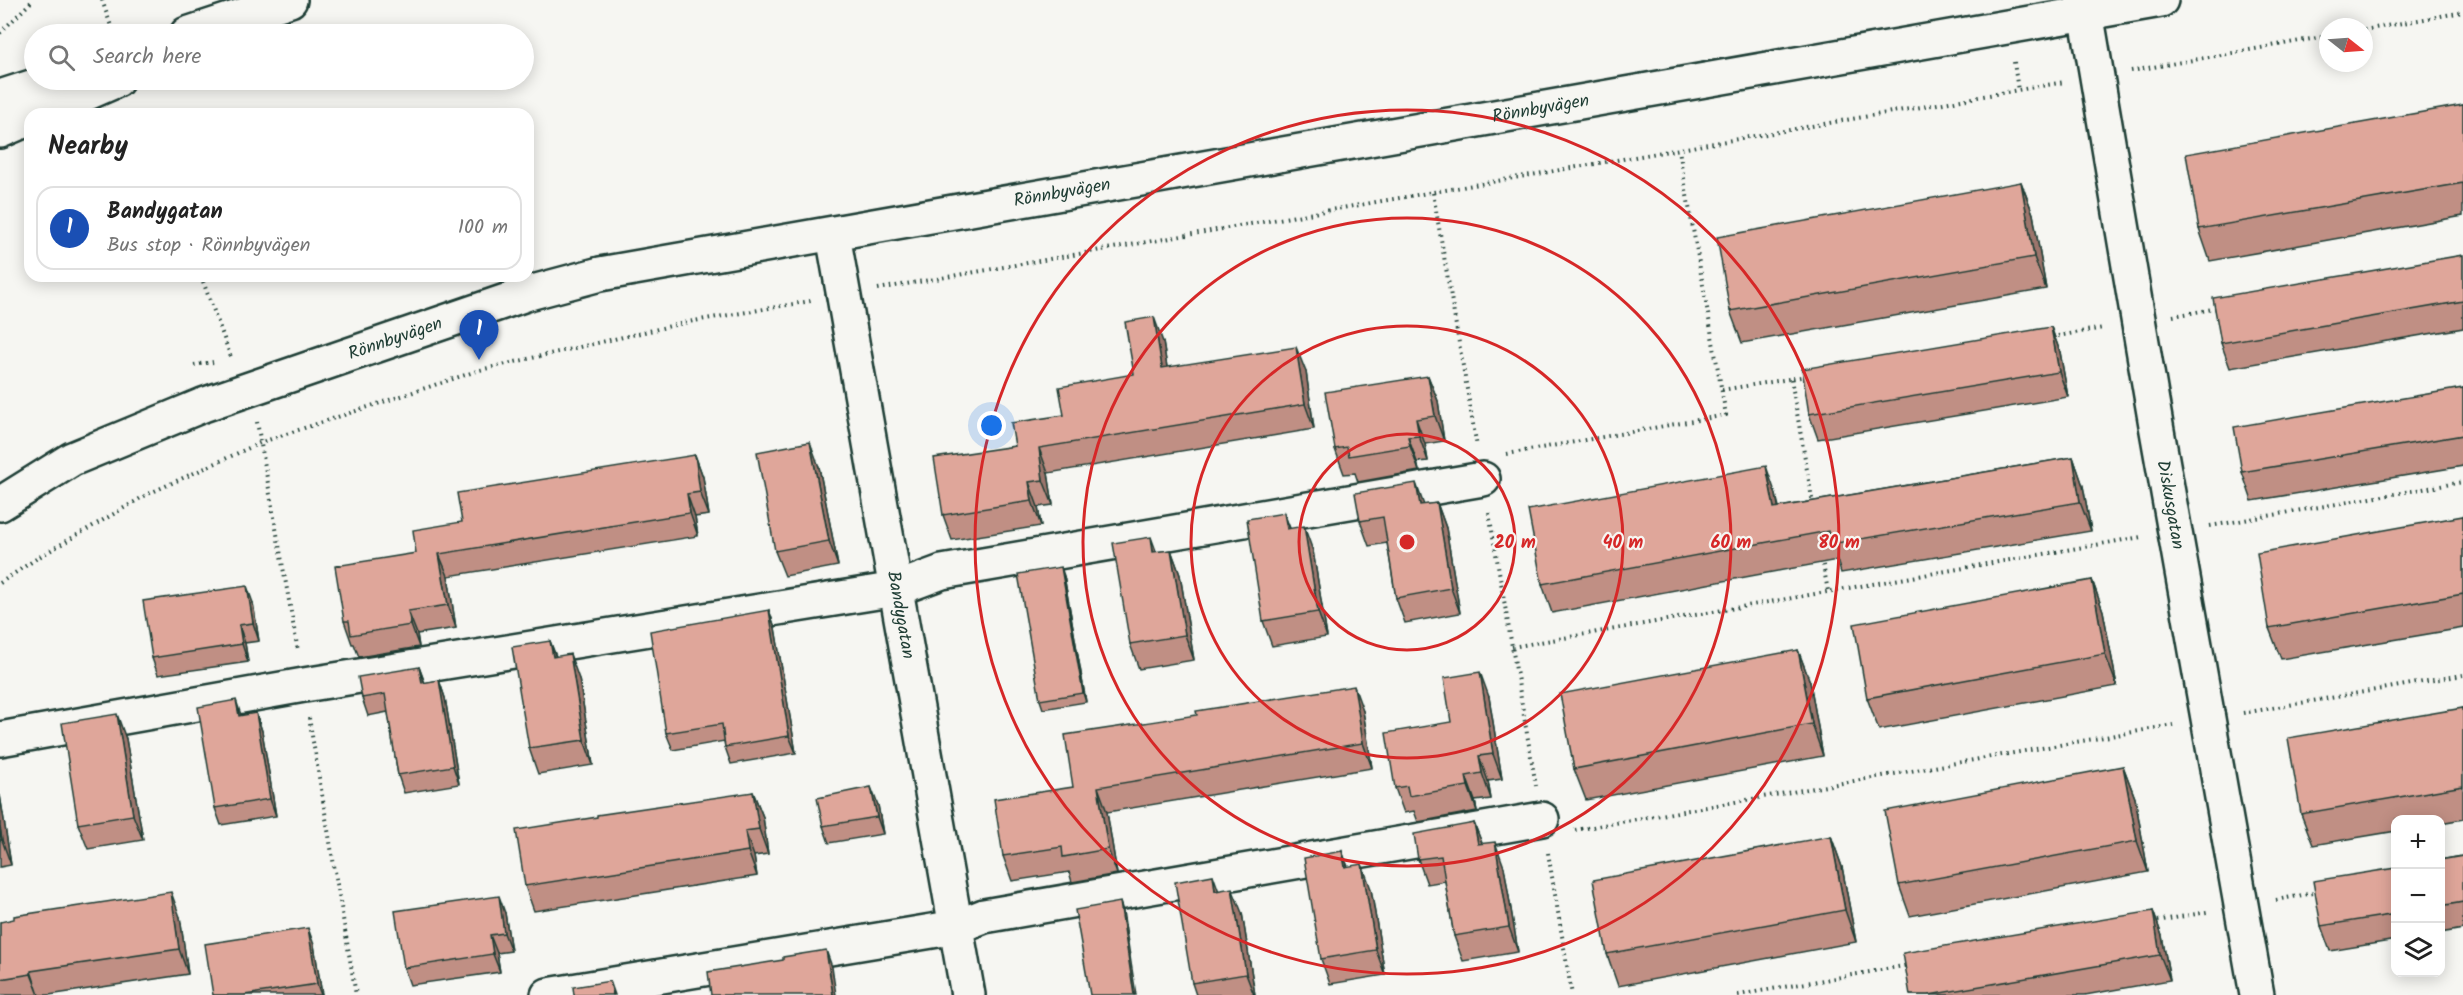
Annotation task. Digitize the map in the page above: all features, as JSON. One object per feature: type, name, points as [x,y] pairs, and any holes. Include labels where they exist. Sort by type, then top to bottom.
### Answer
[{"type":"street","points":[[217,24],[290,0]]},
{"type":"street","points":[[242,24],[297,0]]},
{"type":"street","name":"Rönnbyvägen","points":[[0,504],[72,459],[203,405],[529,293],[610,272],[833,235],[2161,0]]},
{"type":"street","name":"Diskusgatan","points":[[2086,12],[2257,995]]},
{"type":"street","points":[[0,97],[24,89]]},
{"type":"street","points":[[53,108],[94,90]]},
{"type":"street","points":[[0,131],[24,121]]},
{"type":"street","name":"Bandygatan","points":[[833,235],[968,995]]},
{"type":"street","points":[[0,739],[304,685],[896,589],[942,572],[1481,469]]},
{"type":"street","points":[[548,995],[956,927],[984,916],[1543,827]]},
{"type":"path","points":[[0,33],[33,0]]},
{"type":"path","points":[[102,0],[110,24]]},
{"type":"path","points":[[2373,28],[2463,12]]},
{"type":"path","points":[[1572,995],[1433,193],[2319,38]]},
{"type":"path","points":[[1481,469],[1726,415],[1679,150]]},
{"type":"path","points":[[2047,337],[2230,306]]},
{"type":"path","points":[[1722,390],[1814,375]]},
{"type":"path","points":[[1791,379],[1814,508]]},
{"type":"path","points":[[0,584],[39,557],[148,494],[262,442]]},
{"type":"path","points":[[1512,647],[2463,482]]},
{"type":"path","points":[[1821,556],[1828,591]]},
{"type":"path","points":[[1543,827],[2208,719],[2463,675]]},
{"type":"path","points":[[2149,922],[2328,890]]},
{"type":"path","points":[[1738,995],[1917,964]]},
{"type":"building","points":[[2463,105],[2463,183],[2199,229],[2186,154]]},
{"type":"building","points":[[2021,182],[2034,257],[1730,311],[1717,237]]},
{"type":"building","points":[[2463,255],[2463,301],[2221,343],[2213,298]]},
{"type":"building","points":[[1154,317],[1162,368],[1296,347],[1305,404],[1039,448],[1043,480],[1029,482],[1032,501],[943,515],[934,458],[1015,446],[1011,423],[1064,415],[1059,387],[1134,374],[1125,322]]},
{"type":"building","points":[[2051,327],[2059,372],[1809,414],[1802,369]]},
{"type":"building","points":[[1428,376],[1435,416],[1416,419],[1419,436],[1408,437],[1410,446],[1349,456],[1347,447],[1335,449],[1325,392]]},
{"type":"building","points":[[2463,388],[2463,435],[2242,472],[2234,427]]},
{"type":"building","points":[[810,442],[829,541],[775,551],[757,452]]},
{"type":"building","points":[[695,455],[700,492],[687,494],[690,513],[439,554],[448,605],[408,611],[411,625],[351,635],[349,621],[344,621],[335,566],[416,553],[413,530],[462,522],[457,493]]},
{"type":"building","points":[[2073,457],[2080,502],[1831,544],[1828,531],[1542,584],[1528,510],[1766,466],[1774,508]]},
{"type":"building","points":[[1416,483],[1420,505],[1437,503],[1451,588],[1396,598],[1383,517],[1360,521],[1355,493]]},
{"type":"building","points":[[1284,513],[1287,529],[1304,526],[1318,612],[1263,621],[1247,519]]},
{"type":"building","points":[[2463,516],[2463,594],[2269,628],[2257,553]]},
{"type":"building","points":[[1151,537],[1153,552],[1171,550],[1185,635],[1130,644],[1113,543]]},
{"type":"building","points":[[1061,567],[1083,693],[1040,700],[1018,574]]},
{"type":"building","points":[[2092,580],[2105,654],[1867,698],[1854,624]]},
{"type":"building","points":[[247,586],[253,623],[239,625],[242,644],[152,658],[143,601]]},
{"type":"building","points":[[769,610],[789,736],[725,747],[722,724],[666,733],[650,631]]},
{"type":"building","points":[[550,641],[553,657],[570,654],[584,740],[529,748],[512,647]]},
{"type":"building","points":[[1798,650],[1812,724],[1574,769],[1560,694]]},
{"type":"building","points":[[419,667],[422,683],[439,680],[453,766],[398,775],[385,694],[362,698],[358,677]]},
{"type":"building","points":[[1480,672],[1493,754],[1479,756],[1482,773],[1466,776],[1468,786],[1409,796],[1407,786],[1395,788],[1386,733],[1451,722],[1444,678]]},
{"type":"building","points":[[1354,686],[1363,743],[1098,787],[1108,849],[1063,857],[1062,847],[1003,856],[994,799],[1073,787],[1065,735],[1197,715],[1196,711]]},
{"type":"building","points":[[236,700],[239,716],[256,713],[270,799],[215,808],[198,707]]},
{"type":"building","points":[[2463,708],[2463,786],[2301,814],[2288,738]]},
{"type":"building","points":[[117,714],[133,815],[78,824],[62,723]]},
{"type":"building","points":[[2123,766],[2137,841],[1899,885],[1885,811]]},
{"type":"building","points":[[871,787],[877,817],[823,826],[817,798]]},
{"type":"building","points":[[753,792],[759,829],[745,831],[748,851],[525,886],[516,830],[597,817],[597,815]]},
{"type":"building","points":[[1474,823],[1478,844],[1495,842],[1509,927],[1454,936],[1441,856],[1418,859],[1414,834]]},
{"type":"building","points":[[1831,836],[1845,910],[1607,954],[1593,880]]},
{"type":"building","points":[[1342,851],[1345,867],[1362,864],[1376,950],[1321,959],[1304,858]]},
{"type":"building","points":[[2463,856],[2463,902],[2445,905],[2445,859]]},
{"type":"building","points":[[2391,869],[2391,915],[2321,926],[2313,881]]},
{"type":"building","points":[[1213,875],[1215,891],[1232,888],[1246,974],[1192,983],[1175,882]]},
{"type":"building","points":[[171,892],[179,949],[31,971],[31,974],[0,979],[0,922],[14,919],[14,916]]},
{"type":"building","points":[[499,896],[504,933],[490,935],[493,954],[404,968],[395,911]]},
{"type":"building","points":[[1120,902],[1134,995],[1090,995],[1075,910]]},
{"type":"building","points":[[2153,911],[2160,955],[1929,995],[1910,995],[1903,953]]},
{"type":"building","points":[[308,928],[317,984],[244,995],[213,995],[205,944]]},
{"type":"building","points":[[826,950],[833,995],[711,995],[708,972],[783,960],[783,957]]},
{"type":"building","points":[[610,981],[613,995],[574,995],[573,987]]},
{"type":"place","name":"Bandygatan","points":[[479,360]]}]
